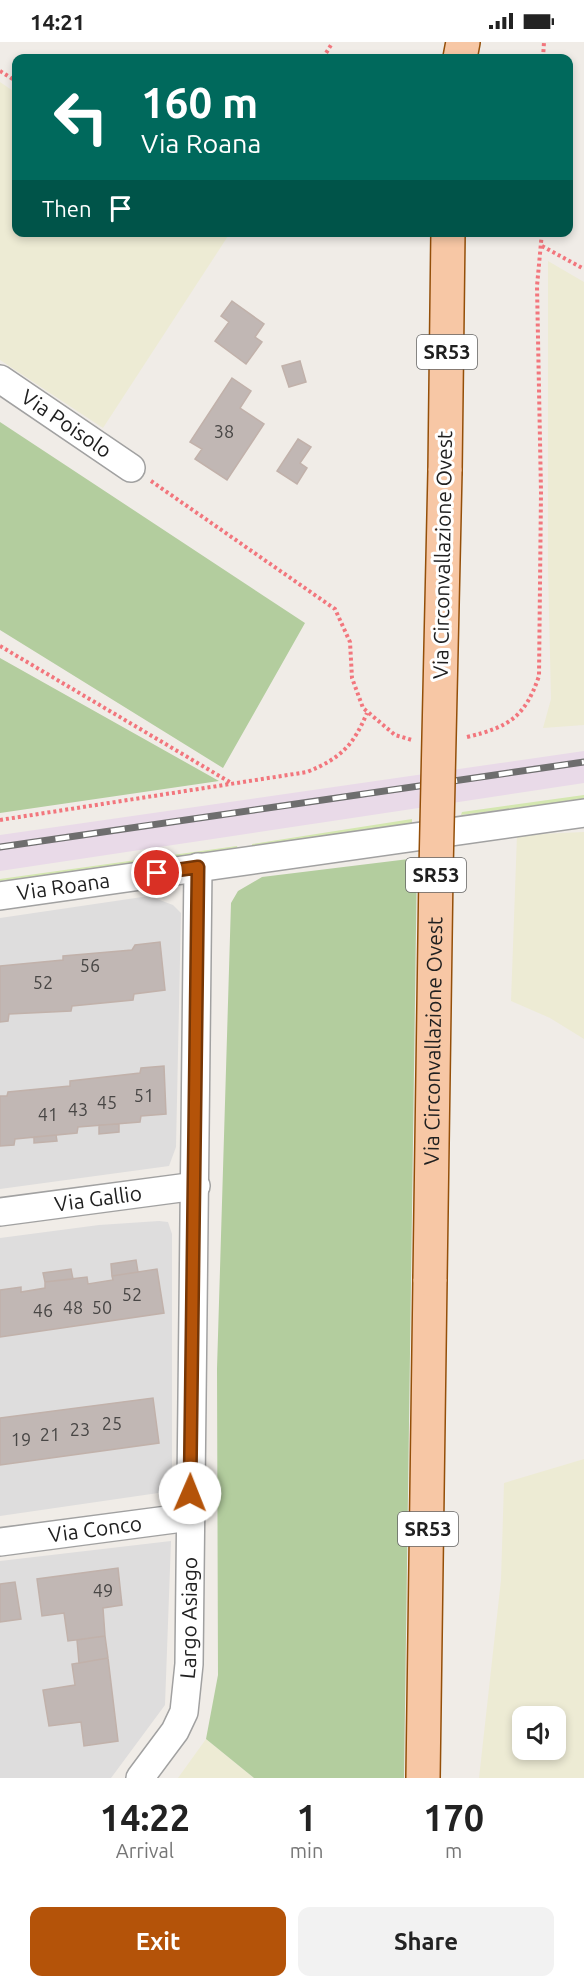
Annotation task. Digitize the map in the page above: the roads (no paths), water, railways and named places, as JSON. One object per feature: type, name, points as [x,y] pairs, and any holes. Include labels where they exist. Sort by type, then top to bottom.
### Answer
[{"type":"main road","name":"Via Circonvallazione Ovest","points":[[423,1778],[436,859],[448,237]]},
{"type":"street","name":"Via Poisolo","points":[[0,379],[131,468]]},
{"type":"street","name":"Via Roana","points":[[0,896],[584,813]]},
{"type":"street","name":"Largo Asiago","points":[[140,1778],[175,1731],[184,1712],[190,1636],[198,867]]},
{"type":"street","name":"Via Gallio","points":[[0,1212],[196,1186]]},
{"type":"street","name":"Via Conco","points":[[0,1542],[190,1516]]},
{"type":"railway","points":[[0,847],[584,762]]}]
